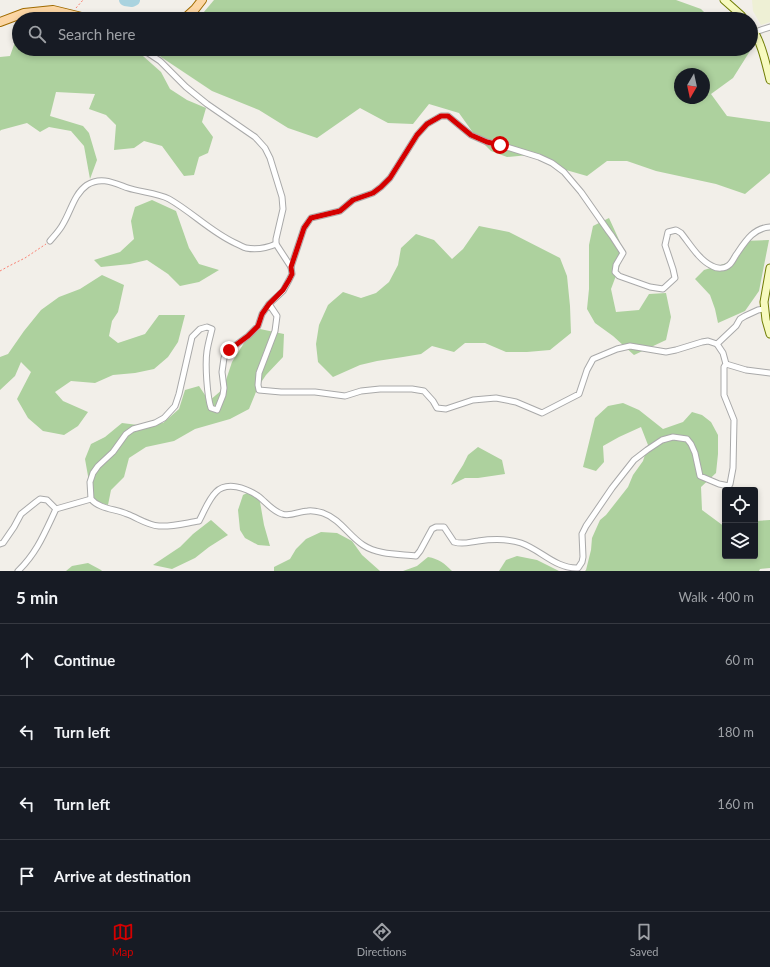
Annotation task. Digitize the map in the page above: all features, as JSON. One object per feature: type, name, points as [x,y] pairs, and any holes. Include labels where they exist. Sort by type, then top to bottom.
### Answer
[{"type":"main road","points":[[192,12],[202,0]]},
{"type":"main road","points":[[39,12],[53,10],[58,12]]},
{"type":"main road","points":[[0,22],[12,18]]},
{"type":"street","points":[[724,0],[738,12]]},
{"type":"street","points":[[758,29],[770,27]]},
{"type":"street","points":[[758,42],[766,61],[770,80]]},
{"type":"street","points":[[152,56],[186,87],[207,104],[255,137],[265,148],[270,158],[282,197],[283,209],[276,244],[291,267],[292,274],[283,290],[269,304],[262,314],[258,326],[248,336],[229,350],[224,358],[222,372],[224,388],[217,410],[211,408],[209,402],[207,373],[207,352],[212,329],[207,327],[196,332],[192,338],[175,406],[164,418],[155,423],[133,429],[126,434],[113,452],[98,466],[93,473],[90,482],[91,499],[94,502],[128,514],[149,524],[168,526],[199,521],[212,497],[217,491],[227,487],[236,486],[258,496],[273,510],[280,514],[290,515],[308,511],[323,513],[334,519],[363,545],[375,551],[416,556],[432,529],[436,527],[444,527],[454,542],[460,544],[497,539],[521,543],[557,564],[571,569],[578,568],[582,562],[582,534],[612,488],[634,460],[662,440],[673,437],[687,439],[692,444],[700,476],[719,484],[729,486],[730,484],[734,468],[734,420],[724,395],[724,367],[726,364],[723,353],[717,344],[708,341],[666,352],[630,346],[617,348],[593,359],[587,370],[579,394],[542,413],[516,402],[496,398],[473,400],[446,409],[437,408],[424,391],[412,388],[361,391],[345,396],[315,392],[281,392],[260,390],[258,385],[259,373],[275,332],[277,316],[269,304]]},
{"type":"street","points":[[291,267],[304,228],[311,218],[340,211],[353,200],[373,193],[381,187],[390,178],[417,135],[427,124],[441,116],[448,116],[471,135],[487,142],[539,157],[552,163],[564,172],[581,192],[623,253],[616,265],[615,272],[619,276],[650,287],[663,289],[675,278],[666,245],[668,232],[676,230],[704,260],[713,267],[723,269],[729,266],[746,240],[755,232],[770,227]]},
{"type":"street","points":[[50,241],[63,224],[79,193],[87,185],[98,180],[109,181],[133,190],[168,198],[225,238],[245,248],[256,249],[276,244]]},
{"type":"street","points":[[770,268],[764,309],[770,334]]},
{"type":"street","points":[[717,344],[736,326],[740,319],[758,310],[764,309]]},
{"type":"street","points":[[726,364],[746,370],[770,372]]},
{"type":"street","points":[[0,544],[3,544],[21,514],[40,499],[46,500],[56,508]]},
{"type":"street","points":[[18,571],[35,551],[56,508],[91,499]]},
{"type":"path","points":[[74,12],[82,0]]},
{"type":"path","points":[[0,271],[25,258],[50,241]]},
{"type":"green space","points":[[214,0],[676,0],[701,9],[704,12],[204,12]]},
{"type":"green space","points":[[752,0],[770,0],[770,22],[761,25],[758,20],[758,12],[753,11]]},
{"type":"green space","points":[[12,50],[12,56],[143,56],[161,72],[170,89],[187,100],[206,108],[202,122],[213,137],[208,153],[199,157],[194,175],[184,176],[162,146],[144,141],[134,148],[114,150],[116,125],[106,115],[89,109],[95,94],[56,92],[50,116],[83,126],[89,133],[97,160],[90,179],[84,146],[71,131],[49,127],[40,132],[27,123],[0,131],[0,57],[10,56]]},
{"type":"green space","points":[[160,56],[747,56],[733,78],[711,94],[727,116],[770,122],[770,173],[745,194],[716,184],[656,171],[627,161],[607,161],[587,176],[566,170],[545,159],[529,155],[507,157],[491,151],[474,134],[459,113],[429,104],[413,124],[388,123],[360,108],[317,138],[288,128],[259,110],[212,91]]},
{"type":"green space","points":[[152,200],[176,211],[189,248],[199,264],[219,270],[199,282],[180,286],[168,274],[147,260],[130,264],[101,267],[94,260],[120,252],[134,239],[131,221],[135,207]]},
{"type":"green space","points":[[609,218],[620,242],[620,265],[611,289],[616,312],[639,310],[649,294],[666,293],[671,317],[666,340],[634,355],[613,336],[595,323],[587,309],[589,289],[589,245],[593,226]]},
{"type":"green space","points":[[479,226],[509,232],[560,258],[567,276],[571,333],[550,350],[506,352],[485,343],[465,343],[454,352],[432,346],[421,354],[360,365],[333,377],[318,362],[316,344],[319,325],[328,305],[343,292],[361,298],[376,293],[389,282],[398,265],[401,248],[416,234],[434,240],[452,259],[463,249]]},
{"type":"green space","points":[[769,240],[759,291],[745,311],[718,323],[710,295],[695,279],[704,270],[730,262],[743,241]]},
{"type":"green space","points":[[102,275],[124,285],[118,312],[112,321],[109,336],[118,343],[145,334],[159,315],[185,315],[178,342],[168,357],[154,369],[135,373],[113,375],[95,383],[71,381],[55,392],[63,401],[88,412],[78,426],[64,435],[43,431],[28,418],[17,399],[31,372],[21,362],[15,376],[0,390],[0,357],[8,354],[41,310],[59,297],[80,289]]},
{"type":"green space","points":[[260,329],[284,334],[283,357],[266,375],[258,387],[249,409],[230,419],[195,429],[174,441],[146,447],[129,458],[124,477],[111,490],[108,505],[94,501],[88,491],[88,476],[85,459],[91,444],[105,437],[122,423],[138,425],[163,423],[179,409],[185,390],[199,386],[209,401],[223,389],[232,362],[244,343]]},
{"type":"green space","points":[[623,403],[639,410],[663,429],[683,422],[692,412],[702,415],[711,422],[718,435],[718,454],[716,473],[701,487],[702,510],[722,525],[722,559],[758,559],[758,521],[770,520],[770,568],[760,569],[759,571],[585,571],[591,550],[592,538],[600,520],[606,515],[628,487],[633,475],[643,461],[648,445],[641,427],[603,446],[604,462],[596,471],[583,467],[595,418],[608,406]]},
{"type":"green space","points":[[478,447],[502,460],[505,474],[478,478],[465,478],[451,485],[468,455]]},
{"type":"green space","points":[[251,491],[260,502],[270,546],[258,545],[245,538],[240,530],[238,510],[243,495]]},
{"type":"green space","points":[[211,520],[228,535],[195,558],[172,569],[153,565],[180,547],[193,534]]},
{"type":"green space","points":[[321,532],[337,533],[352,541],[362,555],[380,571],[274,571],[274,567],[290,559],[296,549],[306,539]]},
{"type":"green space","points":[[517,556],[537,560],[559,571],[499,571],[506,560]]},
{"type":"green space","points":[[428,557],[441,562],[452,571],[403,571],[417,566]]},
{"type":"green space","points":[[88,563],[102,571],[66,571],[72,566]]},
{"type":"waterway","points":[[125,0],[134,0]]},
{"type":"route","points":[[229,350],[248,336],[258,326],[262,314],[269,304],[283,290],[292,274],[291,267],[304,228],[311,218],[340,211],[353,200],[373,193],[381,187],[390,178],[417,135],[427,124],[441,116],[448,116],[471,135],[487,142],[500,145]]}]
